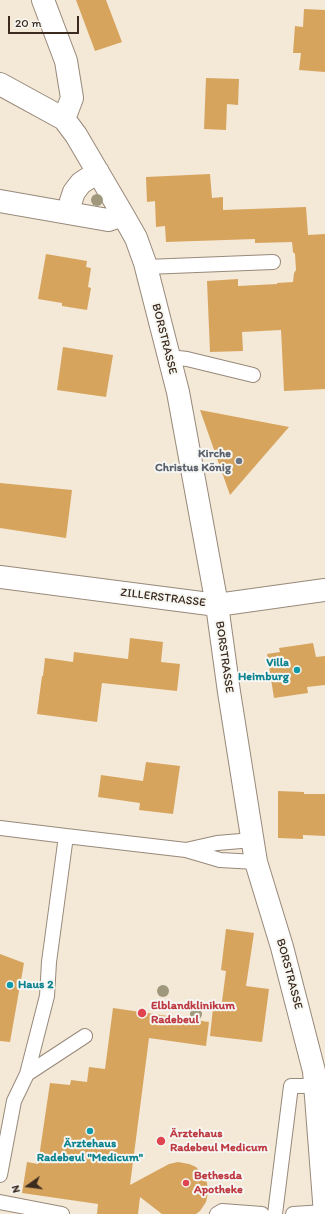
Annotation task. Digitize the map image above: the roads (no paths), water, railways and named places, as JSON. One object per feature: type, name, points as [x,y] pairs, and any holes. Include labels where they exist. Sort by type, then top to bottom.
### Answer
[{"type":"street","points":[[43,0],[66,61],[72,98],[64,119]]},
{"type":"street","name":"BORSTRASSE","points":[[0,84],[64,119],[76,135],[136,238],[146,267],[178,392],[217,605],[256,862],[282,947],[314,1071],[325,1213]]},
{"type":"street","points":[[70,212],[74,192],[81,183],[98,172]]},
{"type":"street","points":[[0,201],[70,212],[108,220],[123,215]]},
{"type":"street","name":"ZILLERSTRASSE","points":[[0,577],[217,605],[325,590]]},
{"type":"lane","points":[[146,267],[273,262]]},
{"type":"lane","points":[[169,357],[253,375]]},
{"type":"lane","points":[[0,828],[186,850],[220,860],[256,862]]},
{"type":"lane","points":[[0,1175],[14,1101],[26,1074],[47,996],[49,962],[66,836]]},
{"type":"lane","points":[[186,850],[217,843],[253,840]]},
{"type":"lane","points":[[26,1074],[85,1036]]},
{"type":"lane","points":[[276,1214],[291,1086],[316,1086]]},
{"type":"lane","points":[[0,1202],[62,1214]]},
{"type":"lane","points":[[217,1214],[222,1210],[262,1214]]},
{"type":"lane","points":[[294,1214],[325,1213]]},
{"type":"place","name":"Kirche Christus König","points":[[239,461]]},
{"type":"place","name":"Villa Heimburg","points":[[297,670]]},
{"type":"place","name":"Haus 2","points":[[10,985]]},
{"type":"place","name":"Elblandklinikum Radebeul","points":[[142,1013]]},
{"type":"place","name":"Ärztehaus Radebeul \"Medicum\"","points":[[90,1131]]},
{"type":"place","name":"Ärztehaus Radebeul Medicum","points":[[161,1141]]},
{"type":"place","name":"Bethesda Apotheke","points":[[186,1183]]}]
